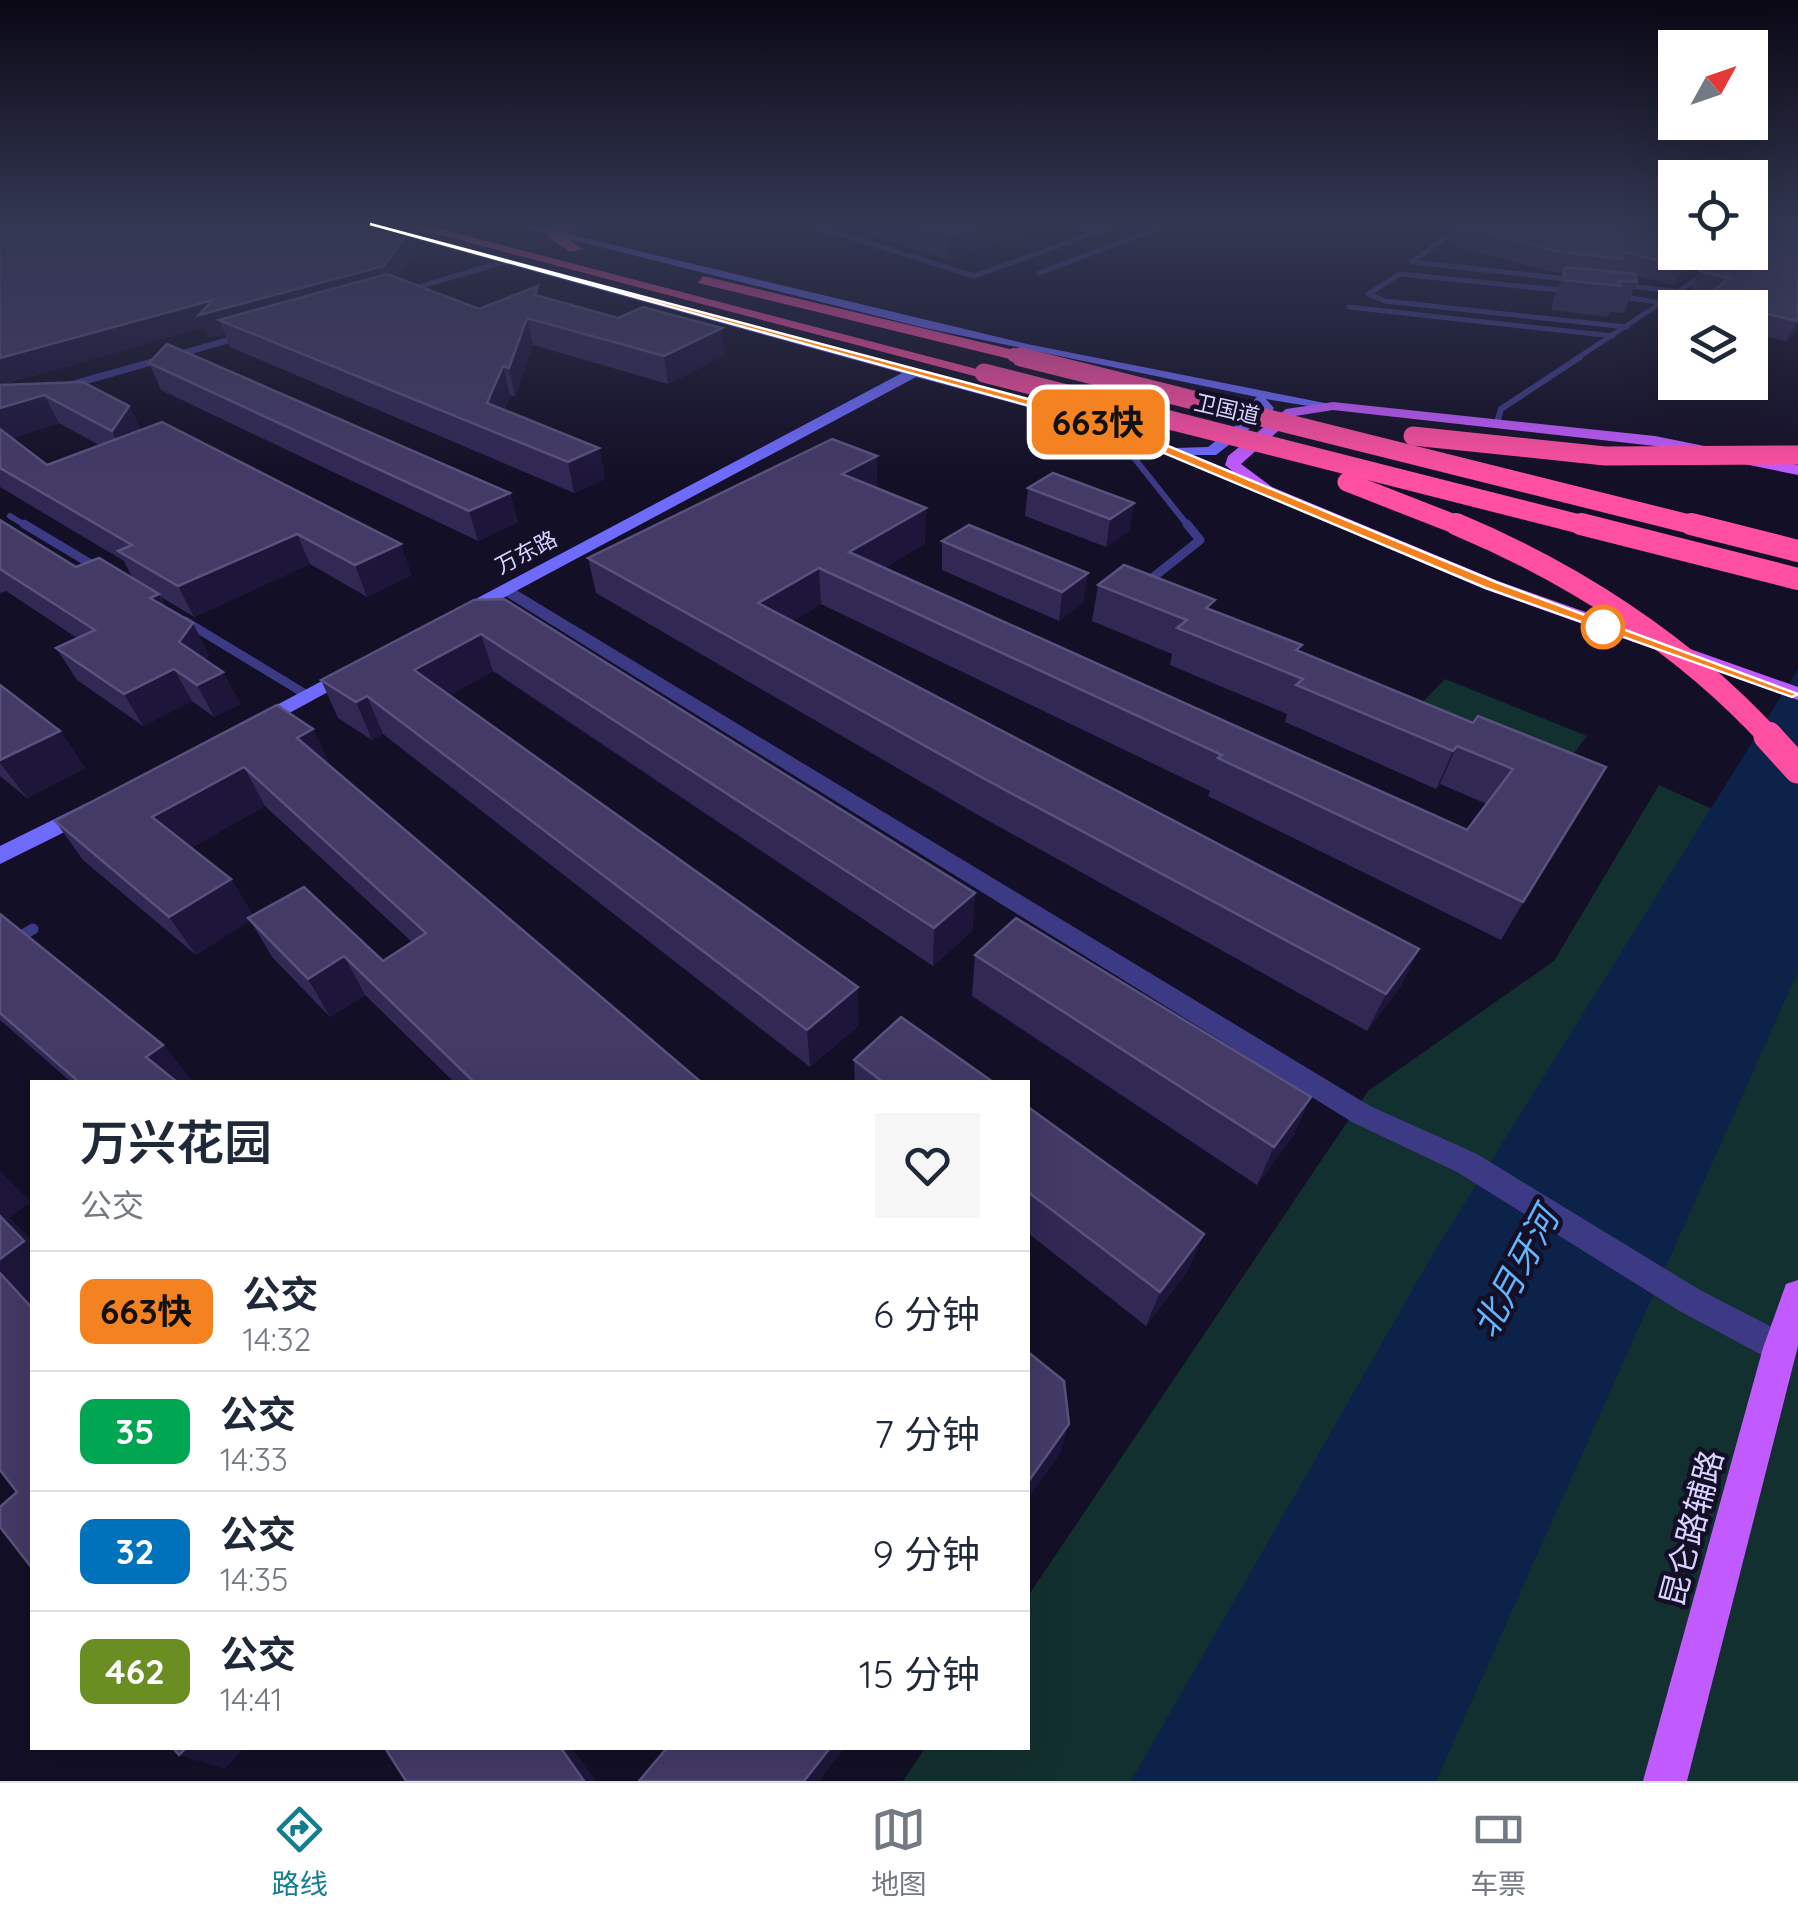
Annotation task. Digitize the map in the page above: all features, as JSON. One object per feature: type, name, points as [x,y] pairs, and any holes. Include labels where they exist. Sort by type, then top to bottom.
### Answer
[{"type":"highway","name":"卫国道","points":[[723,309],[1798,579]]},
{"type":"highway","name":"卫国道","points":[[823,309],[1798,551]]},
{"type":"highway","points":[[1125,383],[1490,449],[1662,460],[1798,455]]},
{"type":"highway","points":[[1157,418],[1412,505],[1548,568],[1620,610],[1706,676],[1768,734],[1798,770]]},
{"type":"main road","points":[[682,309],[1099,422],[1158,443],[1491,585],[1798,694]]},
{"type":"main road","points":[[866,309],[1242,392],[1332,406],[1686,446],[1798,470]]},
{"type":"main road","name":"万东路","points":[[441,625],[914,372]]},
{"type":"main road","points":[[1158,443],[1211,452],[1267,408],[1242,392]]},
{"type":"main road","points":[[1266,490],[1240,472],[1234,459],[1291,412],[1332,406]]},
{"type":"main road","points":[[238,731],[374,660]]},
{"type":"main road","points":[[0,856],[102,803]]},
{"type":"main road","name":"昆仑路辅路","points":[[1665,1781],[1792,1319]]},
{"type":"street","points":[[0,405],[281,325]]},
{"type":"street","points":[[508,590],[1361,1114],[1468,1163],[1689,1300],[1792,1319]]},
{"type":"lane","points":[[1368,309],[1613,336]]},
{"type":"lane","points":[[1467,309],[1627,327]]},
{"type":"lane","points":[[1497,423],[1501,408],[1654,309]]},
{"type":"lane","points":[[1135,592],[1200,540],[1135,459],[1158,443]]},
{"type":"lane","points":[[10,516],[114,577]]},
{"type":"lane","points":[[178,617],[307,695]]},
{"type":"lane","points":[[0,948],[33,929]]},
{"type":"green space","points":[[1445,679],[1587,736],[1561,770],[1416,709]]},
{"type":"green space","points":[[1659,785],[1798,848],[1798,1781],[903,1781],[924,1750],[1030,1750],[1030,1593],[1368,1091],[1554,961]]},
{"type":"water","name":"北月牙河","points":[[1798,669],[1798,971],[1436,1781],[1131,1781],[1433,1254]]},
{"type":"building","points":[[0,309],[180,309],[0,358]]},
{"type":"building","points":[[259,309],[586,309],[618,318],[638,309],[651,309],[722,328],[664,356],[527,318],[509,368],[503,366],[487,403],[599,448],[568,462],[219,320]]},
{"type":"building","points":[[1768,309],[1797,309],[1797,321],[1768,314]]},
{"type":"building","points":[[167,344],[510,493],[469,511],[149,363]]},
{"type":"building","points":[[83,382],[129,406],[112,431],[44,395],[0,408],[0,385]]},
{"type":"building","points":[[162,422],[401,544],[355,565],[297,534],[178,586],[118,551],[132,545],[0,468],[0,429],[47,465]]},
{"type":"building","points":[[832,439],[877,456],[842,474],[926,508],[849,552],[1467,830],[1513,769],[1457,746],[1453,751],[1296,685],[1303,679],[1177,628],[1187,620],[1098,585],[1124,565],[1215,600],[1206,608],[1302,645],[1296,650],[1473,723],[1478,716],[1606,767],[1523,902],[1218,758],[1222,755],[819,568],[758,603],[1419,949],[1386,994],[981,777],[588,558]]},
{"type":"building","points":[[1053,473],[1134,503],[1110,519],[1028,488]]},
{"type":"building","points":[[0,520],[76,567],[99,558],[159,594],[150,598],[193,623],[179,642],[223,672],[197,685],[174,669],[124,694],[56,648],[95,630],[0,569]]},
{"type":"building","points":[[969,525],[1088,573],[1062,592],[942,541]]},
{"type":"building","points":[[504,599],[975,893],[934,928],[481,634],[414,670],[858,987],[807,1030],[367,696],[356,702],[321,680],[474,600]]},
{"type":"building","points":[[0,685],[60,731],[0,760]]},
{"type":"building","points":[[277,705],[313,729],[297,738],[699,1080],[472,1080],[344,956],[308,979],[248,918],[304,887],[383,961],[426,933],[244,767],[152,817],[231,879],[169,917],[55,821]]},
{"type":"building","points":[[0,914],[163,1045],[146,1057],[175,1080],[77,1080],[0,1013]]},
{"type":"building","points":[[1016,918],[1311,1097],[1274,1147],[975,955]]},
{"type":"building","points":[[901,1017],[990,1080],[880,1080],[854,1060]]},
{"type":"building","points":[[1030,1108],[1204,1234],[1160,1292],[1030,1194]]},
{"type":"building","points":[[0,1216],[24,1241],[0,1259]]},
{"type":"building","points":[[0,1273],[30,1306],[30,1565],[0,1527],[0,1507],[17,1492],[0,1470]]},
{"type":"building","points":[[1030,1354],[1064,1381],[1069,1424],[1030,1479]]},
{"type":"building","points":[[386,1750],[562,1750],[584,1781],[406,1781]]},
{"type":"building","points":[[665,1750],[828,1750],[804,1781],[639,1781]]},
{"type":"bus line","name":"663快","points":[[680,309],[1099,422],[1158,443],[1491,585],[1798,694]]}]
